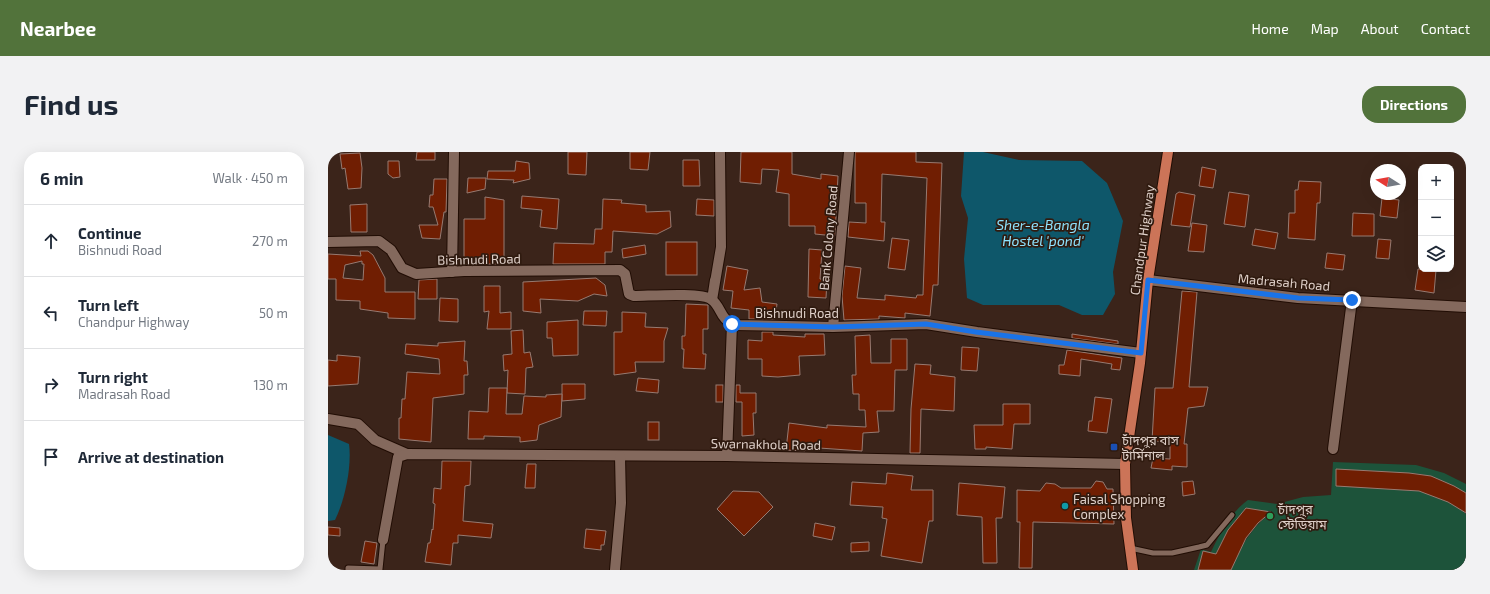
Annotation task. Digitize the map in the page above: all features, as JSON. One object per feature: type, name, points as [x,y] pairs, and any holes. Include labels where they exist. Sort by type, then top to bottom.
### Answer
[{"type":"main road","name":"Chandpur Highway","points":[[1133,570],[1129,548],[1124,464],[1141,353],[1148,280],[1168,152]]},
{"type":"street","points":[[452,272],[454,152]]},
{"type":"street","points":[[712,300],[721,247],[720,152]]},
{"type":"street","name":"Bank Colony Road","points":[[833,327],[849,152]]},
{"type":"street","name":"Bishnudi Road","points":[[328,242],[357,240],[379,241],[387,246],[402,268],[407,272],[416,274],[452,272],[620,270],[625,274],[629,294],[634,296],[703,296],[712,300]]},
{"type":"street","points":[[715,280],[712,300],[721,316],[732,324],[727,456]]},
{"type":"street","name":"Madrasah Road","points":[[1148,280],[1298,298],[1466,307]]},
{"type":"street","points":[[1333,449],[1352,300]]},
{"type":"street","name":"Bishnudi Road","points":[[732,324],[833,327],[926,324],[976,332],[1141,353]]},
{"type":"street","points":[[328,420],[358,424],[376,440],[407,454]]},
{"type":"street","points":[[383,540],[398,457],[407,454]]},
{"type":"street","name":"Swarnakhola Road","points":[[407,454],[727,456],[1124,464]]},
{"type":"street","points":[[615,570],[621,503],[620,456]]},
{"type":"lane","points":[[1129,548],[1153,553],[1172,553],[1207,545],[1232,515]]},
{"type":"lane","points":[[348,570],[348,568],[380,569],[383,540]]},
{"type":"green space","points":[[1333,462],[1416,465],[1444,473],[1466,484],[1466,493],[1443,481],[1421,474],[1336,469],[1422,491],[1454,505],[1466,514],[1466,570],[1231,570],[1234,560],[1203,551],[1198,570],[1194,570],[1201,549],[1211,552],[1222,530],[1231,517],[1248,500],[1277,504],[1303,497],[1331,495]],"holes":[[[1246,508],[1271,512],[1251,533],[1235,558],[1216,553],[1228,530]]]},
{"type":"water","name":"Sher-e-Bangla Hostel 'pond'","points":[[964,152],[983,152],[1019,160],[1082,161],[1107,183],[1123,221],[1113,272],[1115,294],[1103,315],[1082,315],[1059,305],[983,305],[967,298],[964,259],[968,218],[961,196]]},
{"type":"water","points":[[328,435],[349,444],[350,453],[349,472],[342,503],[335,520],[328,521]]},
{"type":"building","points":[[417,152],[435,152],[435,160],[416,160]]},
{"type":"building","points":[[568,152],[587,152],[586,175],[568,174]]},
{"type":"building","points":[[630,152],[650,152],[648,170],[630,169]]},
{"type":"building","points":[[741,152],[792,152],[792,174],[821,179],[821,174],[838,176],[835,236],[815,234],[815,226],[789,226],[789,194],[776,192],[779,170],[762,169],[761,184],[740,182]]},
{"type":"building","points":[[855,152],[916,152],[916,162],[942,163],[938,285],[933,285],[930,316],[905,313],[905,318],[879,316],[879,319],[844,320],[842,296],[845,266],[861,268],[857,298],[885,300],[885,295],[916,298],[917,295],[923,295],[927,178],[882,174],[881,222],[885,222],[884,241],[848,237],[849,222],[866,223],[866,203],[855,203]]},
{"type":"building","points":[[360,153],[362,168],[361,188],[348,189],[345,168],[342,169],[340,154]]},
{"type":"building","points":[[683,160],[699,160],[700,186],[683,186]]},
{"type":"building","points":[[388,161],[399,161],[400,177],[393,178],[388,174]]},
{"type":"building","points":[[516,161],[529,163],[530,179],[513,183],[514,180],[487,179],[488,171],[515,171]]},
{"type":"building","points":[[1202,167],[1216,170],[1213,188],[1199,186]]},
{"type":"building","points":[[468,178],[486,178],[485,189],[467,193]]},
{"type":"building","points":[[434,179],[447,179],[446,212],[444,212],[440,239],[422,238],[419,225],[438,225],[433,207],[429,207],[430,195],[433,195]]},
{"type":"building","points":[[1299,181],[1321,182],[1320,203],[1317,203],[1315,240],[1288,238],[1289,213],[1295,213],[1295,190],[1298,190]]},
{"type":"building","points":[[1179,192],[1195,195],[1190,227],[1171,225],[1176,194]]},
{"type":"building","points":[[1229,192],[1249,195],[1245,227],[1224,224]]},
{"type":"building","points":[[522,196],[559,199],[557,229],[540,227],[542,210],[521,208]]},
{"type":"building","points":[[485,197],[504,200],[504,264],[464,264],[464,219],[485,219]]},
{"type":"building","points":[[603,199],[622,200],[621,203],[646,205],[646,212],[670,211],[671,227],[657,234],[613,231],[612,252],[605,252],[605,264],[553,264],[554,243],[594,244],[595,229],[602,229]]},
{"type":"building","points":[[697,199],[714,200],[714,216],[696,215]]},
{"type":"building","points":[[1382,200],[1399,200],[1397,218],[1380,216]]},
{"type":"building","points":[[367,204],[367,232],[351,232],[350,205]]},
{"type":"building","points":[[1353,213],[1374,214],[1374,236],[1352,236]]},
{"type":"building","points":[[1192,223],[1207,225],[1204,252],[1188,251]]},
{"type":"building","points":[[1255,229],[1278,233],[1275,249],[1252,245]]},
{"type":"building","points":[[892,238],[909,240],[905,270],[888,268]]},
{"type":"building","points":[[1378,239],[1391,240],[1389,259],[1376,258]]},
{"type":"building","points":[[666,242],[697,242],[697,275],[666,275]]},
{"type":"building","points":[[645,245],[646,254],[623,258],[622,249]]},
{"type":"building","points":[[809,249],[822,250],[820,279],[827,280],[826,298],[808,297]]},
{"type":"building","points":[[360,251],[368,251],[373,255],[385,278],[385,292],[415,292],[415,319],[388,318],[388,313],[360,309],[360,301],[336,300],[336,279],[328,279],[328,254],[361,256]],"holes":[[[362,261],[362,264],[364,264],[363,280],[343,278],[345,265]]]},
{"type":"building","points":[[1327,253],[1345,255],[1343,270],[1325,268]]},
{"type":"building","points":[[727,266],[748,270],[744,290],[760,288],[762,302],[777,304],[775,319],[749,319],[749,310],[731,308],[733,291],[723,290]]},
{"type":"building","points":[[1418,269],[1418,272],[1436,272],[1434,293],[1415,290]]},
{"type":"building","points":[[596,278],[605,285],[607,296],[594,294],[578,301],[540,299],[541,313],[523,311],[523,282]]},
{"type":"building","points":[[437,279],[437,299],[418,299],[419,280]]},
{"type":"building","points":[[484,286],[500,286],[500,313],[511,312],[511,329],[487,329],[489,311],[484,312]]},
{"type":"building","points":[[1182,291],[1197,292],[1189,387],[1208,387],[1204,406],[1188,408],[1184,444],[1187,444],[1187,467],[1172,466],[1172,470],[1151,468],[1153,458],[1170,459],[1170,442],[1152,441],[1155,388],[1173,388]]},
{"type":"building","points":[[440,298],[458,299],[458,322],[439,321]]},
{"type":"building","points":[[686,304],[708,305],[708,329],[703,329],[703,354],[706,354],[705,369],[683,368],[684,349],[682,349],[682,336],[685,336]]},
{"type":"building","points":[[584,311],[607,311],[606,326],[583,325]]},
{"type":"building","points":[[622,312],[646,313],[645,327],[668,328],[664,341],[664,362],[635,362],[636,372],[614,375],[614,332],[622,332]]},
{"type":"building","points":[[578,320],[578,355],[553,356],[552,338],[547,338],[547,322]]},
{"type":"building","points":[[523,330],[524,353],[530,352],[533,367],[526,368],[525,394],[507,393],[508,370],[504,371],[503,355],[512,354],[511,331]]},
{"type":"building","points":[[762,332],[773,332],[773,335],[805,337],[805,334],[824,334],[825,355],[799,356],[800,375],[778,377],[762,376],[762,359],[748,359],[748,340],[762,341]]},
{"type":"building","points":[[1072,334],[1118,341],[1118,344],[1072,338]]},
{"type":"building","points":[[870,335],[871,363],[891,363],[891,339],[907,339],[907,370],[895,370],[894,411],[877,411],[879,432],[863,433],[862,451],[805,447],[805,451],[786,450],[789,423],[827,428],[827,425],[866,427],[865,410],[859,410],[859,394],[853,394],[852,375],[856,375],[855,336]]},
{"type":"building","points":[[465,341],[464,361],[467,361],[468,375],[464,375],[464,394],[433,398],[431,442],[399,439],[399,418],[401,418],[402,399],[405,399],[407,372],[440,374],[439,359],[405,354],[406,344],[438,346],[438,343]]},
{"type":"building","points":[[962,347],[979,348],[977,371],[961,370]]},
{"type":"building","points":[[1067,350],[1122,358],[1120,370],[1111,369],[1112,364],[1081,359],[1080,376],[1059,374],[1059,365],[1064,365]]},
{"type":"building","points":[[337,355],[360,357],[358,384],[328,386],[328,360],[337,361]]},
{"type":"building","points":[[915,364],[931,365],[930,374],[955,377],[954,411],[921,409],[920,453],[910,453],[911,409]]},
{"type":"building","points":[[638,378],[659,380],[658,393],[636,391]]},
{"type":"building","points":[[562,384],[585,384],[585,399],[562,401]]},
{"type":"building","points":[[716,385],[723,385],[723,402],[716,402]]},
{"type":"building","points":[[736,385],[740,385],[740,393],[756,393],[756,413],[753,413],[754,435],[742,436],[742,402],[736,402]]},
{"type":"building","points":[[489,388],[507,388],[506,414],[522,414],[524,396],[546,397],[546,395],[562,394],[561,417],[539,425],[537,440],[520,442],[520,437],[484,436],[484,439],[468,439],[469,411],[488,412]]},
{"type":"building","points":[[1095,397],[1112,399],[1107,433],[1088,431],[1089,421],[1092,421]]},
{"type":"building","points":[[1003,404],[1030,404],[1030,424],[1014,424],[1012,449],[986,447],[986,449],[975,449],[974,425],[1003,425]]},
{"type":"building","points":[[648,422],[659,422],[659,440],[648,440]]},
{"type":"building","points":[[442,461],[471,461],[470,485],[465,486],[463,521],[493,524],[491,538],[458,535],[458,543],[453,543],[451,565],[425,562],[428,543],[430,543],[432,529],[433,530],[435,504],[433,503],[434,488],[441,489]]},
{"type":"building","points":[[527,464],[536,464],[535,488],[525,488]]},
{"type":"building","points":[[1336,469],[1409,473],[1431,476],[1466,493],[1466,513],[1448,502],[1419,491],[1336,486]]},
{"type":"building","points":[[887,473],[913,476],[911,490],[933,490],[933,521],[929,521],[922,563],[881,556],[887,519],[882,518],[883,507],[850,505],[852,482],[886,484]]},
{"type":"building","name":"Faisal Shopping Complex","points":[[1096,481],[1103,482],[1107,489],[1113,489],[1114,524],[1033,522],[1032,568],[1019,568],[1020,522],[1017,522],[1017,490],[1040,491],[1046,483],[1055,484],[1061,488],[1091,488]]},
{"type":"building","points":[[1193,481],[1195,494],[1183,496],[1182,482]]},
{"type":"building","points":[[959,483],[1005,487],[1002,518],[996,518],[997,563],[983,563],[982,517],[957,515]]},
{"type":"building","points":[[733,491],[759,492],[773,507],[744,536],[717,509]]},
{"type":"building","points":[[1246,508],[1271,512],[1258,523],[1246,538],[1231,570],[1198,570],[1203,551],[1216,554],[1228,530]]},
{"type":"building","points":[[815,523],[835,527],[832,540],[813,536]]},
{"type":"building","points":[[328,527],[340,528],[340,536],[328,535]]},
{"type":"building","points":[[586,529],[606,531],[604,545],[601,545],[601,550],[584,548]]},
{"type":"building","points":[[365,541],[377,543],[374,564],[361,562]]},
{"type":"building","points":[[869,542],[869,551],[851,552],[851,543]]},
{"type":"place","name":"চাঁদপুর বাস টার্মিনাল","points":[[1114,447]]},
{"type":"place","name":"Faisal Shopping Complex","points":[[1065,506]]},
{"type":"place","name":"চাঁদপুর স্টেডিয়াম","points":[[1270,516]]},
{"type":"route","points":[[732,324],[833,327],[926,324],[976,332],[1141,353],[1148,280],[1298,298],[1352,300]]}]
